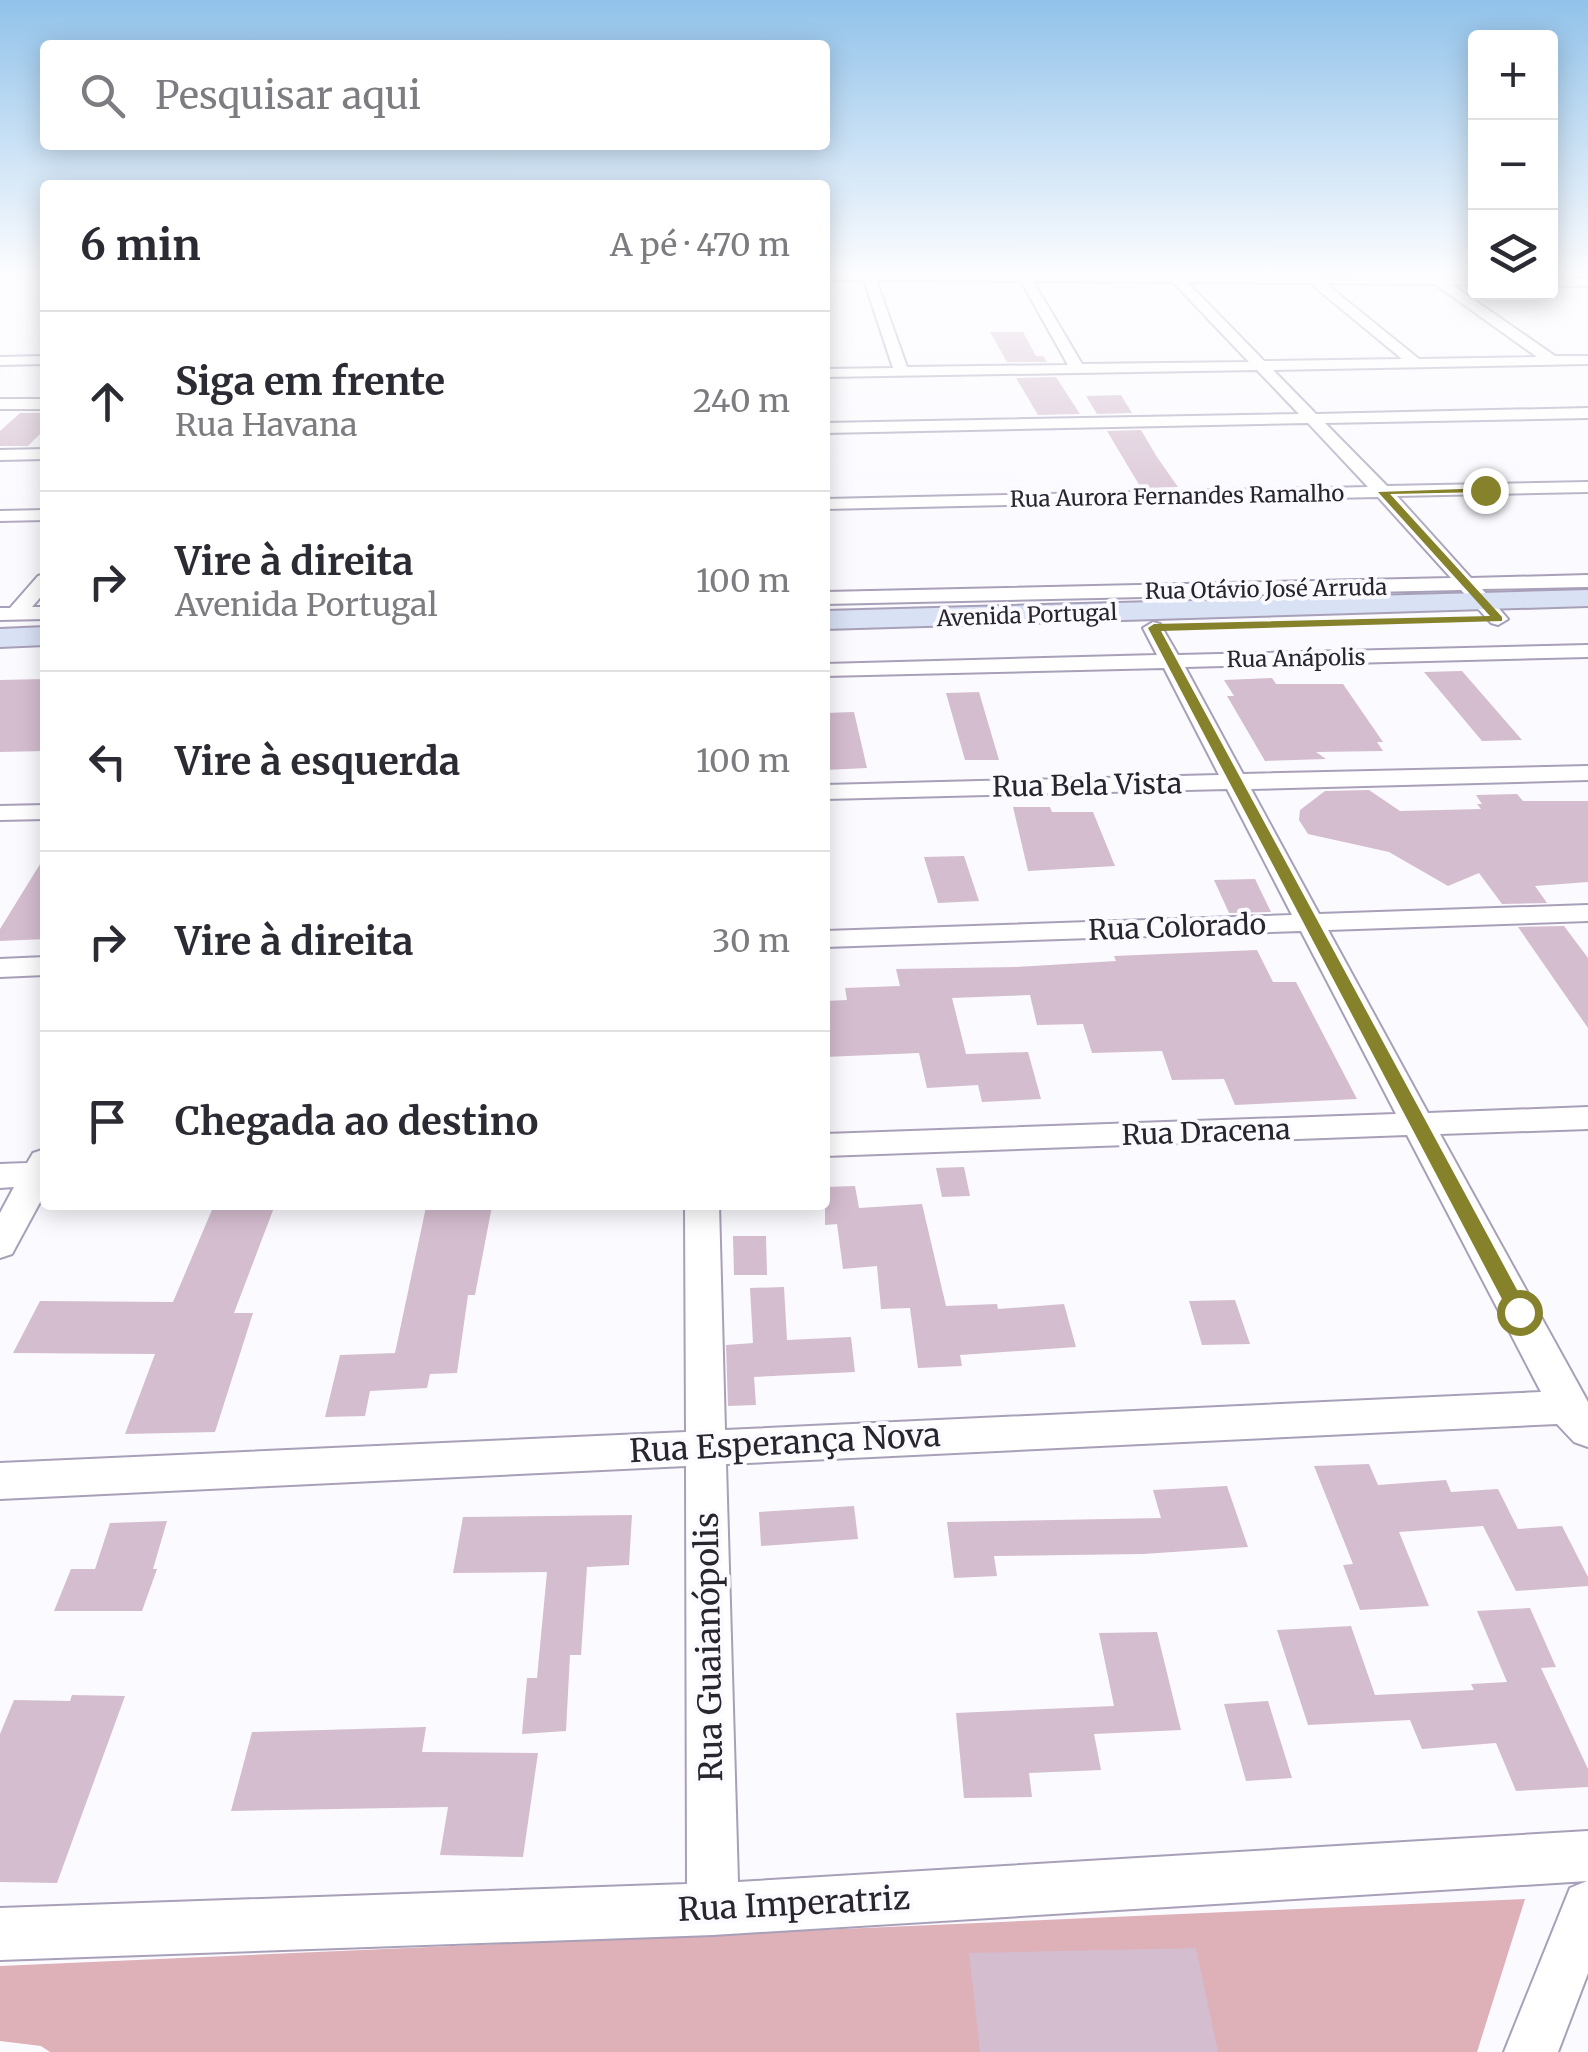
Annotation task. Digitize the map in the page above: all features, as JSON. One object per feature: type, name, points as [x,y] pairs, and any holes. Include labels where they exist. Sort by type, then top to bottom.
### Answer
[{"type":"main road","name":"Avenida Portugal","points":[[830,620],[1588,598]]},
{"type":"main road","name":"Avenida Portugal","points":[[830,636],[1154,628],[1481,602],[1588,616]]},
{"type":"main road","points":[[5,622],[40,634]]},
{"type":"main road","points":[[0,654],[40,654]]},
{"type":"street","points":[[900,367],[902,372]]},
{"type":"street","points":[[830,373],[1217,367]]},
{"type":"street","points":[[1265,367],[1481,602]]},
{"type":"street","points":[[0,404],[40,404]]},
{"type":"street","points":[[830,428],[1588,413]]},
{"type":"street","points":[[0,454],[40,454]]},
{"type":"street","name":"Rua Aurora Fernandes Ramalho","points":[[830,504],[1588,487]]},
{"type":"street","points":[[0,516],[40,515]]},
{"type":"street","name":"Rua Otávio José Arruda","points":[[830,598],[1481,602],[1588,582]]},
{"type":"street","points":[[5,622],[40,585]]},
{"type":"street","points":[[5,622],[40,615]]},
{"type":"street","points":[[1154,628],[1579,1418],[1588,1447]]},
{"type":"street","name":"Rua Anápolis","points":[[830,670],[1588,651]]},
{"type":"street","name":"Rua Bela Vista","points":[[830,792],[1588,772]]},
{"type":"street","points":[[0,813],[40,812]]},
{"type":"street","name":"Rua Colorado","points":[[830,939],[1588,914]]},
{"type":"street","points":[[0,968],[40,966]]},
{"type":"street","name":"Rua Dracena","points":[[830,1145],[1588,1118]]},
{"type":"street","points":[[0,1176],[40,1170]]},
{"type":"street","points":[[0,1245],[40,1175]]},
{"type":"street","name":"Rua Guaianópolis","points":[[702,1210],[713,1909]]},
{"type":"street","name":"Rua Esperança Nova","points":[[0,1481],[706,1447],[1579,1418]]},
{"type":"street","name":"Rua Imperatriz","points":[[0,1934],[713,1909],[1588,1856]]},
{"type":"street","points":[[1531,2052],[1588,1906]]},
{"type":"shaded area","points":[[1525,1899],[1477,2052],[50,2052],[41,2046],[0,2041],[0,1966]]},
{"type":"building","points":[[1056,377],[1080,414],[1038,415],[1016,378]]},
{"type":"building","points":[[1121,395],[1132,413],[1097,414],[1086,396]]},
{"type":"building","points":[[20,413],[40,413],[40,434],[28,446],[0,446],[0,431]]},
{"type":"building","points":[[1141,430],[1178,487],[1141,488],[1107,431]]},
{"type":"building","points":[[1462,671],[1522,740],[1482,741],[1424,672]]},
{"type":"building","points":[[1272,678],[1276,684],[1343,684],[1383,742],[1377,742],[1383,751],[1316,752],[1326,759],[1265,761],[1227,696],[1234,696],[1224,680]]},
{"type":"building","points":[[40,679],[40,751],[0,752],[0,680]]},
{"type":"building","points":[[979,692],[999,760],[965,760],[946,693]]},
{"type":"building","points":[[854,712],[867,768],[830,770],[830,713]]},
{"type":"building","points":[[1369,790],[1400,811],[1481,809],[1476,795],[1517,794],[1523,801],[1588,801],[1588,882],[1535,886],[1547,903],[1502,904],[1479,873],[1448,886],[1389,852],[1308,834],[1299,820],[1300,810],[1325,791]]},
{"type":"building","points":[[1013,807],[1093,812],[1115,866],[1028,871]]},
{"type":"building","points":[[964,856],[979,901],[938,903],[924,857]]},
{"type":"building","points":[[40,864],[40,939],[0,941],[0,929]]},
{"type":"building","points":[[1255,879],[1271,912],[1229,913],[1214,880]]},
{"type":"building","points":[[1564,926],[1588,958],[1588,1028],[1518,927]]},
{"type":"building","points":[[1257,950],[1273,982],[1296,982],[1357,1099],[1235,1105],[1224,1079],[1172,1080],[1162,1051],[1092,1053],[1083,1024],[1037,1025],[1030,995],[952,998],[966,1054],[1028,1052],[1041,1099],[982,1102],[978,1085],[927,1088],[919,1053],[830,1057],[830,1001],[847,1000],[845,988],[900,986],[896,969],[1116,961],[1114,956]]},
{"type":"building","points":[[964,1167],[970,1196],[942,1197],[936,1168]]},
{"type":"building","points":[[855,1186],[859,1208],[922,1204],[946,1306],[997,1304],[998,1309],[1064,1304],[1076,1347],[960,1355],[962,1366],[918,1368],[910,1308],[881,1309],[877,1266],[843,1269],[837,1224],[825,1225],[825,1210],[830,1210],[830,1187]]},
{"type":"building","points":[[212,1210],[273,1210],[234,1313],[253,1313],[215,1432],[125,1434],[155,1354],[13,1353],[40,1301],[173,1302]]},
{"type":"building","points":[[425,1210],[491,1210],[475,1295],[468,1295],[457,1373],[430,1374],[427,1388],[370,1391],[365,1416],[325,1417],[340,1355],[395,1353]]},
{"type":"building","points":[[733,1236],[766,1236],[767,1275],[734,1275]]},
{"type":"building","points":[[784,1287],[787,1340],[851,1337],[855,1372],[754,1377],[756,1405],[728,1406],[726,1345],[753,1343],[750,1288]]},
{"type":"building","points":[[1235,1300],[1250,1344],[1202,1345],[1189,1301]]},
{"type":"building","points":[[1369,1464],[1378,1485],[1446,1480],[1451,1492],[1498,1489],[1518,1529],[1562,1526],[1588,1577],[1588,1586],[1516,1591],[1483,1526],[1399,1532],[1429,1606],[1360,1610],[1343,1565],[1353,1564],[1314,1466]]},
{"type":"building","points":[[1227,1486],[1248,1547],[1143,1554],[994,1556],[997,1576],[954,1578],[947,1522],[1161,1518],[1153,1490]]},
{"type":"building","points":[[854,1506],[858,1539],[761,1546],[759,1512]]},
{"type":"building","points":[[632,1515],[629,1565],[587,1567],[581,1655],[570,1655],[566,1731],[522,1734],[527,1678],[537,1678],[547,1572],[453,1573],[463,1517]]},
{"type":"building","points":[[167,1521],[153,1569],[157,1569],[142,1611],[54,1611],[71,1569],[95,1569],[110,1523]]},
{"type":"building","points":[[1530,1608],[1556,1667],[1541,1668],[1588,1769],[1588,1787],[1516,1791],[1496,1743],[1422,1749],[1410,1720],[1308,1725],[1277,1630],[1351,1626],[1375,1695],[1474,1690],[1471,1684],[1507,1682],[1477,1611]]},
{"type":"building","points":[[1157,1632],[1181,1730],[1094,1734],[1101,1770],[1029,1773],[1032,1797],[964,1798],[956,1713],[1114,1706],[1099,1633]]},
{"type":"building","points":[[72,1695],[125,1696],[57,1883],[0,1882],[0,1734],[14,1700],[70,1701]]},
{"type":"building","points":[[1268,1701],[1292,1778],[1246,1781],[1224,1704]]},
{"type":"building","points":[[426,1727],[422,1752],[538,1753],[523,1857],[440,1855],[448,1807],[231,1811],[252,1732]]},
{"type":"building","points":[[1196,1948],[1218,2052],[980,2052],[969,1953]]},
{"type":"route","points":[[1485,490],[1383,492],[1498,619],[1154,628],[1519,1312]]}]
